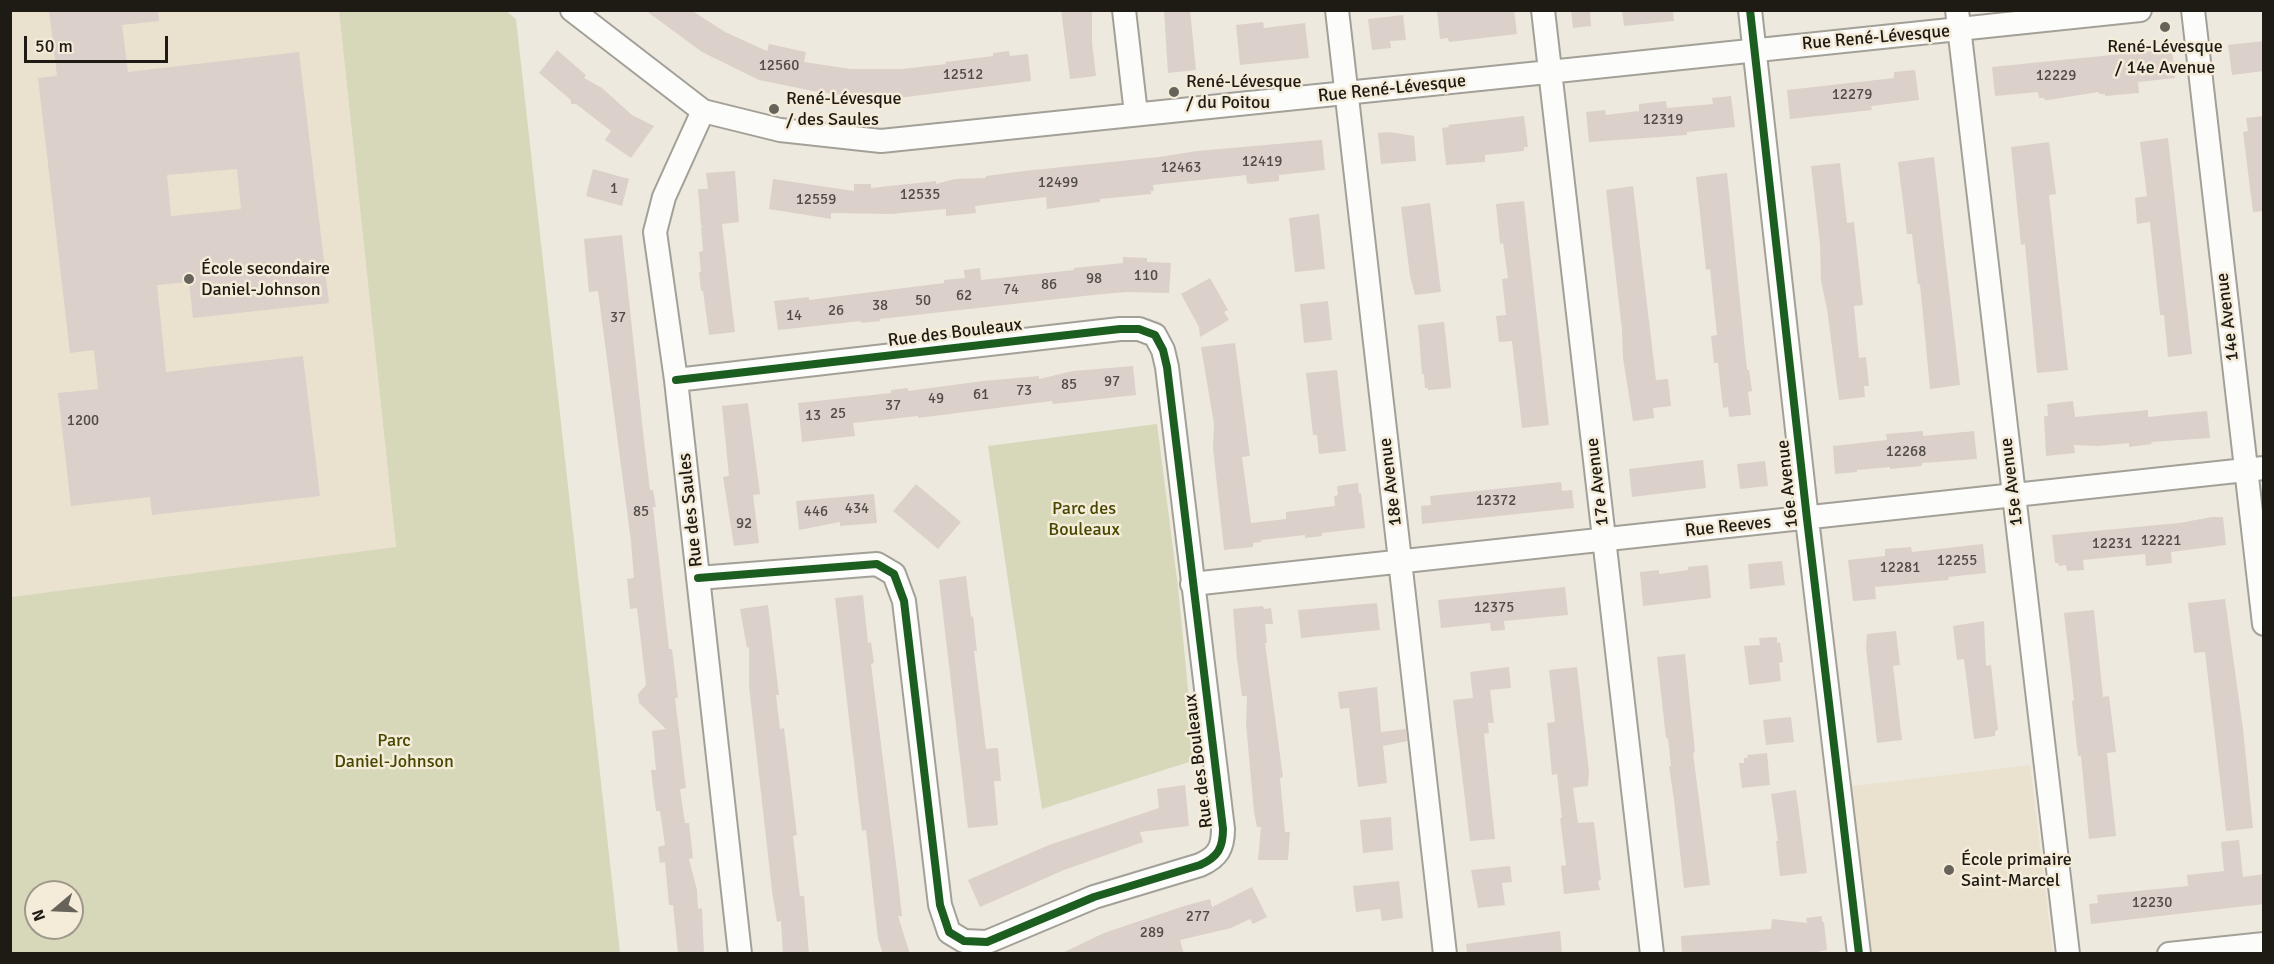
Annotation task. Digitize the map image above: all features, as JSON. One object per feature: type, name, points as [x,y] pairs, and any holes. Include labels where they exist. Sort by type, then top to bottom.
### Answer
[{"type":"street","name":"Rue René-Lévesque","points":[[572,10],[703,111],[780,130],[881,141],[1551,73],[1755,50],[1958,20],[2140,10]]},
{"type":"street","points":[[1124,10],[1136,114]]},
{"type":"street","name":"18e Avenue","points":[[1337,10],[1445,954]]},
{"type":"street","name":"17e Avenue","points":[[1543,10],[1652,954]]},
{"type":"street","name":"16e Avenue","points":[[1750,10],[1858,954]]},
{"type":"street","name":"14e Avenue","points":[[2193,10],[2255,469],[2264,624]]},
{"type":"street","name":"15e Avenue","points":[[1958,20],[2068,954]]},
{"type":"street","name":"Rue des Saules","points":[[703,111],[664,197],[656,232],[676,380],[740,954]]},
{"type":"street","name":"Rue des Bouleaux","points":[[676,380],[1120,329],[1139,328],[1155,335],[1163,350],[1167,367],[1223,829],[1223,842],[1219,854],[1200,865],[1095,897],[987,942],[964,941],[949,932],[940,905],[904,601],[894,574],[877,564],[698,578]]},
{"type":"street","name":"Rue Reeves","points":[[1192,584],[2255,469]]},
{"type":"street","points":[[2169,954],[2264,944]]},
{"type":"shaded area","name":"École secondaire Daniel-Johnson","points":[[10,11],[339,11],[396,548],[11,597]]},
{"type":"shaded area","name":"École primaire Saint-Marcel","points":[[2030,765],[2053,953],[1865,953],[1845,787]]},
{"type":"green space","name":"Parc Daniel-Johnson","points":[[339,11],[506,11],[516,19],[620,953],[11,953],[11,597],[396,547]]},
{"type":"green space","name":"Parc des Bouleaux","points":[[1157,424],[1178,587],[1195,760],[1042,809],[988,446]]},
{"type":"building","points":[[49,10],[158,10],[159,21],[122,25],[128,72],[299,52],[329,303],[193,318],[189,282],[157,285],[166,372],[303,356],[320,496],[152,515],[150,497],[71,506],[58,393],[98,389],[94,350],[70,353],[38,78],[57,76]],"holes":[[[237,169],[241,209],[171,216],[167,175]]]},
{"type":"building","points":[[645,10],[691,10],[725,32],[767,51],[769,44],[806,52],[804,62],[851,69],[902,69],[946,64],[945,62],[993,56],[993,53],[1009,51],[1010,56],[1028,54],[1031,81],[906,97],[860,98],[813,91],[759,80],[702,52]]},
{"type":"building","points":[[1061,10],[1092,10],[1092,42],[1096,76],[1070,79]]},
{"type":"building","points":[[1164,10],[1190,10],[1196,70],[1168,73]]},
{"type":"building","points":[[1437,10],[1514,10],[1517,34],[1449,42],[1448,38],[1440,39]]},
{"type":"building","points":[[1571,10],[1590,10],[1591,26],[1573,28]]},
{"type":"building","points":[[1622,10],[1673,10],[1674,21],[1624,26]]},
{"type":"building","points":[[1403,15],[1406,40],[1390,41],[1391,48],[1372,50],[1368,19]]},
{"type":"building","points":[[1263,22],[1264,28],[1305,23],[1309,58],[1240,65],[1236,25]]},
{"type":"building","points":[[2264,41],[2264,71],[2232,75],[2228,45]]},
{"type":"building","points":[[2172,49],[2175,78],[2138,82],[2139,93],[2105,96],[2099,92],[2048,100],[2039,98],[2038,92],[1995,96],[1992,67]]},
{"type":"building","points":[[557,50],[586,75],[584,78],[602,88],[632,115],[654,126],[631,158],[605,140],[611,131],[576,104],[571,104],[571,100],[539,73]]},
{"type":"building","points":[[1915,70],[1919,100],[1871,106],[1872,110],[1790,119],[1787,90],[1894,78],[1894,72]]},
{"type":"building","points":[[1731,96],[1735,127],[1687,132],[1687,135],[1589,142],[1586,112],[1605,110],[1606,115],[1639,111],[1639,104],[1666,101],[1667,108],[1713,104],[1712,98]]},
{"type":"building","points":[[1524,116],[1528,147],[1524,147],[1524,151],[1485,155],[1485,162],[1446,165],[1442,128],[1449,127],[1448,125]]},
{"type":"building","points":[[2264,116],[2264,211],[2253,212],[2243,132],[2248,131],[2246,118]]},
{"type":"building","points":[[1390,132],[1414,136],[1416,161],[1381,164],[1378,133]]},
{"type":"building","points":[[2168,138],[2192,354],[2168,357],[2164,315],[2160,315],[2150,222],[2137,224],[2135,198],[2147,196],[2140,142]]},
{"type":"building","points":[[1322,140],[1325,170],[1279,175],[1279,181],[1251,184],[1247,183],[1246,175],[1153,185],[1154,191],[1151,191],[1151,194],[1100,199],[1100,202],[1047,209],[1046,197],[975,206],[976,213],[946,216],[946,209],[891,214],[831,213],[831,219],[769,209],[773,179],[854,191],[854,184],[871,184],[871,188],[936,181],[936,184],[955,179],[986,178],[986,176],[1024,171],[1197,151]]},
{"type":"building","points":[[2049,142],[2056,194],[2049,195],[2068,370],[2037,373],[2025,244],[2021,245],[2011,147]]},
{"type":"building","points":[[1934,157],[1960,385],[1930,389],[1920,284],[1918,285],[1912,234],[1907,234],[1898,162]]},
{"type":"building","points":[[1840,163],[1847,223],[1854,222],[1863,305],[1854,306],[1859,358],[1866,357],[1869,386],[1864,386],[1865,397],[1839,400],[1821,281],[1820,244],[1811,166]]},
{"type":"building","points":[[593,169],[629,179],[622,206],[586,196]]},
{"type":"building","points":[[735,171],[739,222],[722,224],[735,332],[709,335],[699,272],[701,272],[699,252],[703,251],[701,227],[704,227],[701,226],[698,189],[708,189],[706,173]]},
{"type":"building","points":[[1727,173],[1747,370],[1749,370],[1752,391],[1748,392],[1751,415],[1729,417],[1728,407],[1723,408],[1718,363],[1714,363],[1711,336],[1717,335],[1710,269],[1706,270],[1696,177]]},
{"type":"building","points":[[1633,186],[1656,380],[1668,379],[1671,406],[1653,408],[1654,418],[1633,421],[1623,358],[1622,330],[1606,190]]},
{"type":"building","points":[[1524,201],[1549,425],[1522,428],[1512,341],[1499,342],[1496,316],[1506,315],[1502,279],[1508,278],[1503,243],[1500,244],[1496,204]]},
{"type":"building","points":[[1430,203],[1441,292],[1415,295],[1410,276],[1401,207]]},
{"type":"building","points":[[1319,214],[1325,269],[1295,272],[1289,218]]},
{"type":"building","points":[[622,235],[650,490],[653,490],[656,507],[653,507],[669,649],[672,649],[678,698],[675,698],[686,788],[680,789],[685,823],[689,823],[693,858],[689,859],[697,890],[698,909],[702,908],[704,954],[678,954],[673,905],[669,905],[665,862],[660,863],[658,847],[665,845],[660,811],[656,811],[651,770],[656,770],[652,731],[666,729],[639,703],[638,694],[646,685],[637,608],[630,609],[627,579],[634,578],[631,542],[598,291],[589,292],[584,239]]},
{"type":"building","points":[[1123,257],[1147,258],[1147,262],[1171,263],[1169,293],[1126,292],[1093,295],[880,319],[880,321],[778,330],[774,301],[809,297],[809,300],[944,283],[944,280],[965,278],[964,270],[980,268],[981,280],[1123,263]]},
{"type":"building","points":[[1210,278],[1228,310],[1224,312],[1229,320],[1200,337],[1199,327],[1181,294]]},
{"type":"building","points":[[1328,301],[1332,340],[1304,343],[1300,304]]},
{"type":"building","points":[[1444,322],[1451,388],[1428,390],[1425,388],[1424,374],[1422,374],[1418,325]]},
{"type":"building","points":[[1235,343],[1250,456],[1242,457],[1251,523],[1286,519],[1286,512],[1335,506],[1334,496],[1338,495],[1337,486],[1358,483],[1365,528],[1322,533],[1322,536],[1305,538],[1305,535],[1261,540],[1261,542],[1253,543],[1253,547],[1224,550],[1213,448],[1214,424],[1201,347]]},
{"type":"building","points":[[1133,366],[1136,395],[1053,404],[1052,401],[918,418],[918,416],[853,423],[855,436],[802,442],[798,403],[891,393],[891,390],[908,388],[908,391],[1039,376],[1039,379],[1073,371]]},
{"type":"building","points":[[1337,370],[1346,451],[1319,454],[1317,435],[1313,435],[1306,373]]},
{"type":"building","points":[[2073,401],[2075,417],[2148,410],[2148,417],[2207,411],[2210,438],[2151,442],[2152,444],[2129,447],[2129,443],[2098,446],[2074,445],[2075,453],[2046,456],[2044,416],[2048,416],[2047,404]]},
{"type":"building","points":[[748,403],[760,494],[753,495],[759,543],[734,546],[723,477],[729,476],[722,406]]},
{"type":"building","points":[[1923,431],[1923,436],[1974,431],[1977,459],[1835,474],[1833,446],[1887,440],[1886,434]]},
{"type":"building","points":[[1703,460],[1706,488],[1632,497],[1629,469]]},
{"type":"building","points":[[1765,461],[1768,486],[1740,489],[1737,464]]},
{"type":"building","points":[[1561,482],[1562,491],[1572,490],[1574,508],[1422,524],[1421,506],[1431,505],[1430,496]]},
{"type":"building","points":[[916,484],[961,522],[938,549],[893,511]]},
{"type":"building","points":[[874,494],[877,523],[840,526],[840,522],[799,530],[796,501]]},
{"type":"building","points":[[2223,517],[2226,545],[2171,552],[2172,563],[2146,566],[2145,554],[2083,560],[2084,570],[2067,571],[2066,565],[2059,566],[2055,563],[2052,535],[2179,523]]},
{"type":"building","points":[[1983,544],[1986,573],[1948,577],[1949,580],[1875,587],[1876,599],[1853,601],[1848,560],[1885,556],[1885,549],[1911,547],[1912,552]]},
{"type":"building","points":[[1782,561],[1785,585],[1750,589],[1748,564]]},
{"type":"building","points":[[1708,565],[1711,598],[1643,606],[1640,572],[1659,570],[1659,574]]},
{"type":"building","points":[[966,576],[971,617],[973,616],[977,651],[974,651],[986,749],[998,748],[1001,781],[994,781],[998,825],[968,828],[939,580]]},
{"type":"building","points":[[1565,587],[1568,615],[1504,621],[1505,630],[1491,631],[1490,623],[1441,628],[1438,600]]},
{"type":"building","points":[[863,595],[868,643],[871,642],[874,663],[871,664],[902,916],[898,916],[910,954],[883,954],[878,939],[866,830],[862,831],[835,598]]},
{"type":"building","points":[[2225,599],[2243,729],[2253,828],[2226,831],[2205,652],[2194,653],[2188,603]]},
{"type":"building","points":[[1377,603],[1380,630],[1301,638],[1298,610]]},
{"type":"building","points":[[768,605],[779,695],[776,695],[780,729],[784,728],[797,835],[793,836],[800,896],[804,896],[809,954],[783,954],[781,921],[777,922],[772,891],[749,686],[749,647],[747,648],[740,609]]},
{"type":"building","points":[[1263,606],[1264,609],[1271,608],[1273,624],[1265,624],[1267,643],[1265,643],[1283,777],[1280,778],[1285,832],[1290,832],[1288,860],[1258,860],[1261,827],[1257,827],[1254,812],[1246,724],[1247,696],[1242,696],[1237,659],[1233,609]]},
{"type":"building","points":[[2094,610],[2103,697],[2109,696],[2116,752],[2107,753],[2116,836],[2089,839],[2081,756],[2078,756],[2064,613]]},
{"type":"building","points":[[1984,621],[1986,666],[1991,665],[1998,730],[1995,731],[1995,736],[1974,739],[1964,659],[1957,660],[1953,626]]},
{"type":"building","points":[[1896,631],[1900,665],[1893,666],[1902,740],[1877,743],[1866,648],[1867,634]]},
{"type":"building","points":[[1777,637],[1783,662],[1779,663],[1781,681],[1749,685],[1744,646],[1760,645],[1759,638]]},
{"type":"building","points":[[1685,654],[1695,752],[1693,753],[1710,885],[1684,888],[1657,657]]},
{"type":"building","points":[[1509,667],[1511,688],[1490,690],[1494,723],[1488,723],[1489,733],[1484,734],[1495,839],[1470,841],[1453,700],[1473,698],[1470,672]]},
{"type":"building","points":[[1577,667],[1589,772],[1588,786],[1573,788],[1578,823],[1594,822],[1601,880],[1598,881],[1600,890],[1564,894],[1561,866],[1566,865],[1560,818],[1562,818],[1557,774],[1552,775],[1547,723],[1555,722],[1549,670]]},
{"type":"building","points":[[1377,687],[1381,732],[1406,729],[1407,741],[1383,746],[1387,783],[1358,787],[1349,708],[1340,709],[1338,692]]},
{"type":"building","points":[[1791,717],[1794,742],[1766,745],[1763,720]]},
{"type":"building","points":[[1767,753],[1770,785],[1742,788],[1739,763],[1744,763],[1744,758],[1748,758],[1747,755]]},
{"type":"building","points":[[1185,785],[1189,826],[1140,832],[1143,842],[1064,870],[980,907],[968,880],[1049,845],[1159,808],[1157,789]]},
{"type":"building","points":[[1796,790],[1807,873],[1780,876],[1776,841],[1778,841],[1771,794]]},
{"type":"building","points":[[1391,817],[1393,850],[1363,853],[1360,820]]},
{"type":"building","points":[[2239,840],[2243,877],[2264,874],[2264,904],[2091,924],[2089,904],[2098,903],[2097,895],[2188,886],[2187,875],[2224,871],[2221,842]]},
{"type":"building","points":[[1510,866],[1512,882],[1502,883],[1505,905],[1478,908],[1471,870]]},
{"type":"building","points":[[1399,881],[1403,918],[1382,921],[1380,909],[1356,912],[1353,886]]},
{"type":"building","points":[[1252,887],[1267,917],[1253,924],[1250,919],[1231,928],[1180,940],[1184,954],[1060,954],[1104,933],[1184,906],[1210,899],[1212,907]]},
{"type":"building","points":[[1822,916],[1827,950],[1812,953],[1682,954],[1681,936],[1771,929],[1772,919],[1807,923],[1806,918]]},
{"type":"building","points":[[1560,931],[1562,954],[1467,954],[1466,944]]},
{"type":"cycle path","points":[[1750,10],[1859,954]]},
{"type":"cycle path","points":[[676,380],[1120,329],[1139,329],[1155,335],[1163,350],[1167,367],[1223,829],[1222,842],[1218,851],[1211,859],[1200,865],[1094,897],[987,942],[964,941],[949,932],[940,905],[904,601],[894,574],[877,564],[698,578]]},
{"type":"place","name":"René-Lévesque / 14e Avenue","points":[[2165,27]]},
{"type":"place","name":"René-Lévesque / du Poitou","points":[[1174,92]]},
{"type":"place","name":"René-Lévesque / des Saules","points":[[774,109]]},
{"type":"place","name":"École secondaire Daniel-Johnson","points":[[189,279]]},
{"type":"place","name":"École primaire Saint-Marcel","points":[[1949,870]]}]
